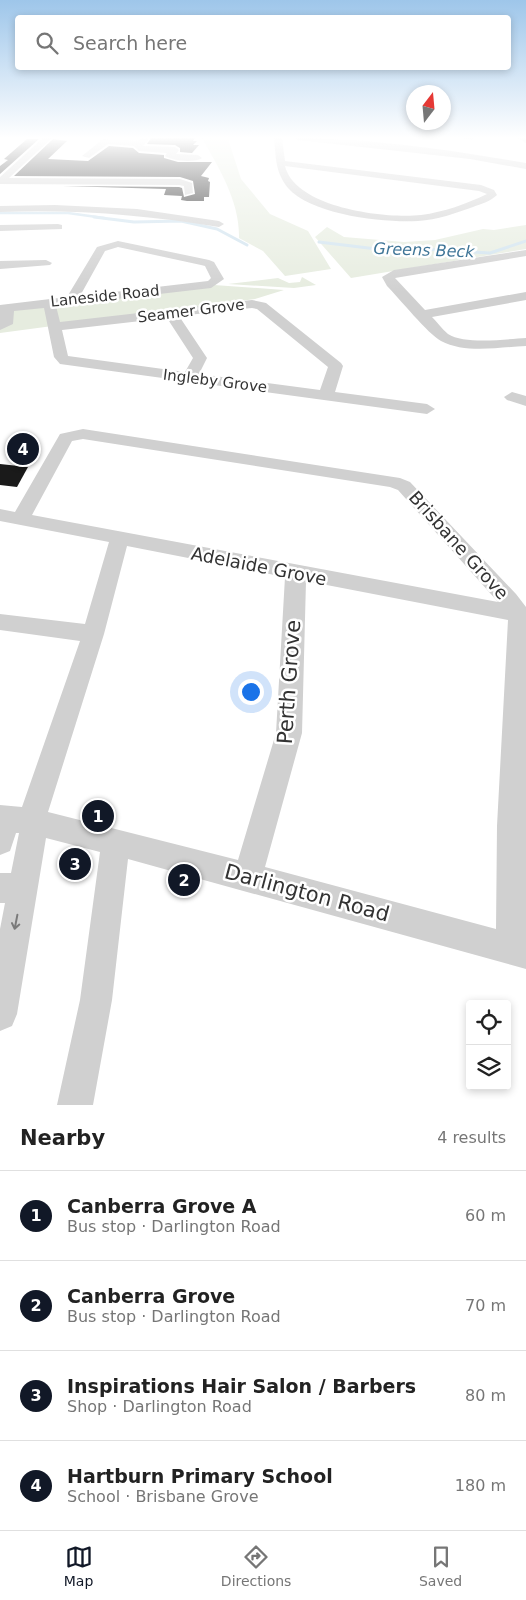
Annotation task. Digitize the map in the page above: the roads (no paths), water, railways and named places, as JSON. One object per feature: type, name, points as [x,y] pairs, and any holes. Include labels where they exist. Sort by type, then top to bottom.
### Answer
[{"type":"street","points":[[299,190],[304,195],[318,202],[347,211],[381,216],[419,218],[441,214],[492,195],[491,192],[485,190]]},
{"type":"street","points":[[457,190],[464,193],[467,204]]},
{"type":"street","points":[[0,209],[38,207],[148,213],[219,224]]},
{"type":"street","points":[[0,228],[50,229]]},
{"type":"street","name":"Laneside Road","points":[[3,308],[211,284],[217,282],[218,278],[210,264],[130,245],[118,244],[101,249],[72,299]]},
{"type":"street","points":[[526,253],[394,274],[388,277],[391,284],[444,337],[454,342],[476,344],[526,342]]},
{"type":"street","points":[[0,265],[46,263]]},
{"type":"street","points":[[422,315],[526,296]]},
{"type":"street","name":"Ingleby Grove","points":[[49,302],[61,358],[65,360],[427,409]]},
{"type":"street","name":"Seamer Grove","points":[[55,327],[216,311],[252,304],[261,306],[336,366],[326,395]]},
{"type":"street","points":[[0,326],[8,321],[3,308]]},
{"type":"street","points":[[171,314],[200,358],[189,378]]},
{"type":"street","name":"Brisbane Grove","points":[[10,517],[48,453],[66,438],[83,434],[394,482],[404,486],[508,599],[519,614],[511,826],[518,951]]},
{"type":"street","name":"Adelaide Grove","points":[[10,517],[119,540],[519,614]]},
{"type":"street","points":[[0,1014],[11,888],[14,824],[93,634],[119,540]]},
{"type":"street","name":"Perth Grove","points":[[248,877],[289,733],[296,572]]},
{"type":"street","points":[[0,622],[93,634]]},
{"type":"street","name":"Darlington Road","points":[[14,824],[116,842],[518,951]]},
{"type":"street","points":[[75,1105],[96,1000],[116,842]]},
{"type":"waterway","name":"Greens Beck","points":[[0,213],[68,213],[104,218]]},
{"type":"waterway","name":"Greens Beck","points":[[94,217],[134,222],[181,221],[217,229],[247,245]]},
{"type":"waterway","name":"Greens Beck","points":[[319,242],[393,251],[423,249],[490,253],[526,241]]},
{"type":"place","name":"Hartburn Primary School","points":[[23,449]]},
{"type":"place","name":"Canberra Grove A","points":[[98,816]]},
{"type":"place","name":"Inspirations Hair Salon / Barbers","points":[[75,864]]},
{"type":"place","name":"Canberra Grove","points":[[184,880]]}]
